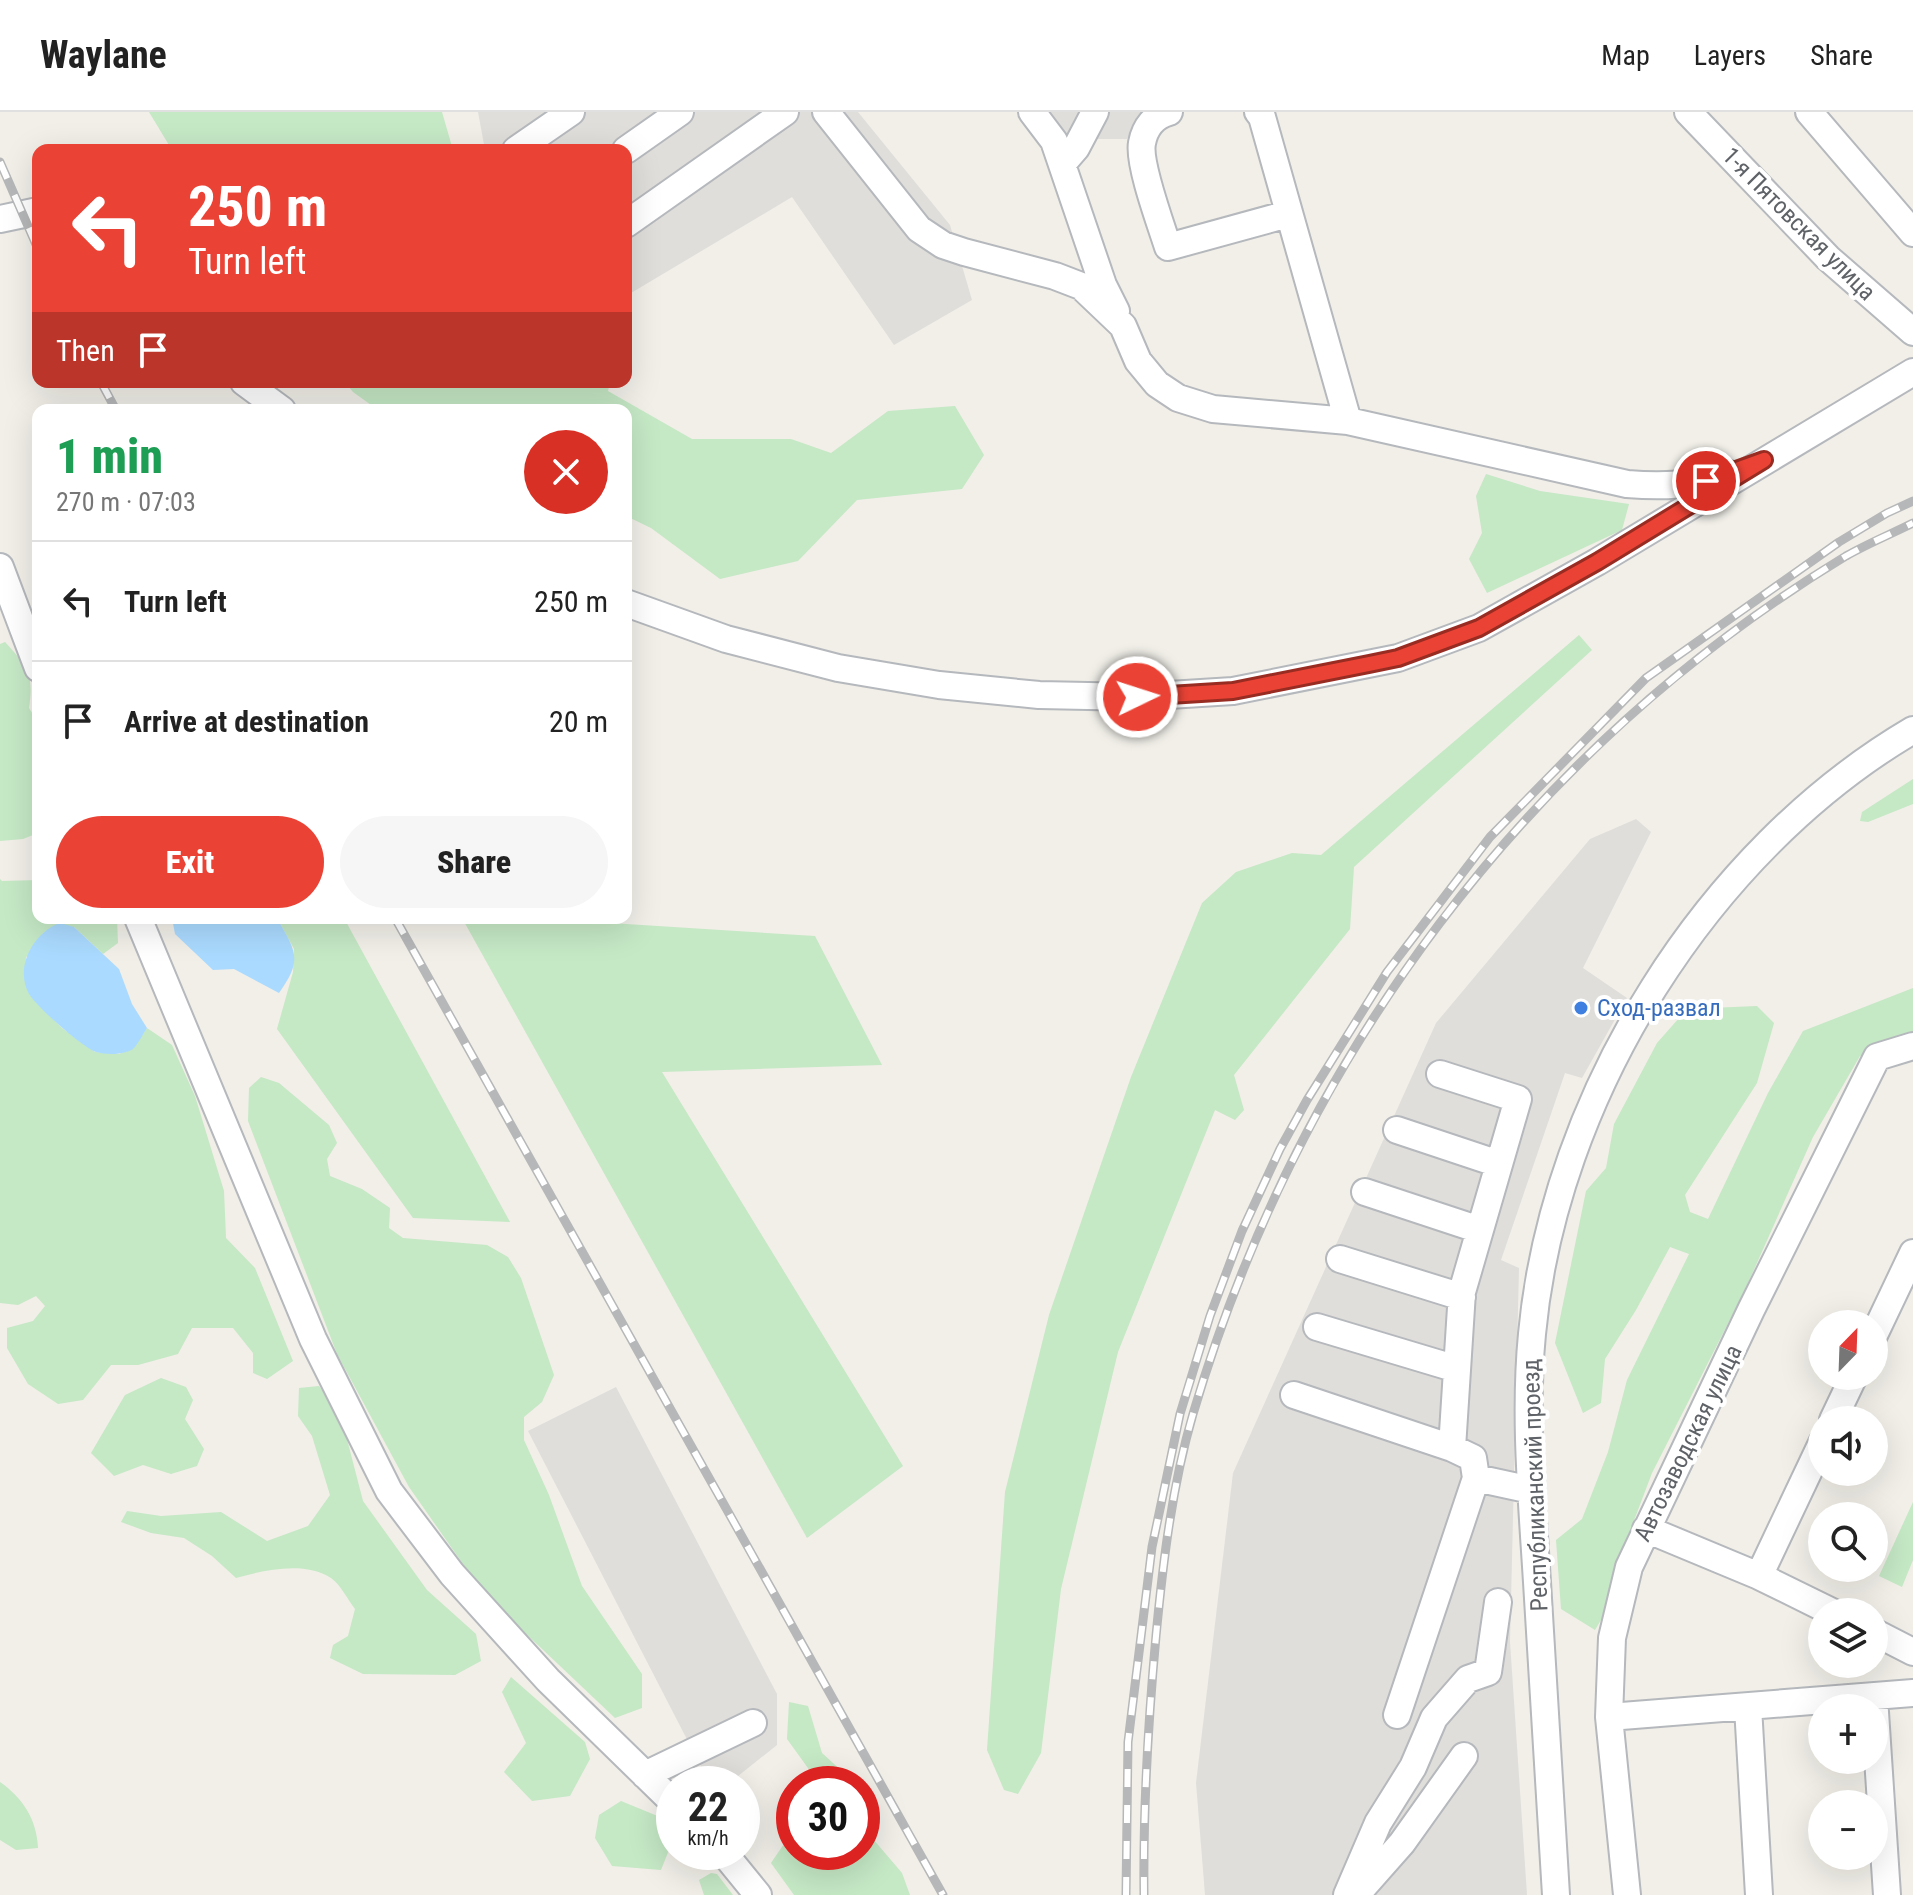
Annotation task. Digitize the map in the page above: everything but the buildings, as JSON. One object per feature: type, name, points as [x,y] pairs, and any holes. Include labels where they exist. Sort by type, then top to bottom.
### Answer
[{"type":"street","points":[[525,144],[571,112]]},
{"type":"street","points":[[632,146],[680,112]]},
{"type":"street","points":[[632,220],[785,112]]},
{"type":"street","points":[[826,112],[919,229],[943,245],[1081,286],[1123,326]]},
{"type":"street","points":[[1032,112],[1054,141],[1103,285],[1138,361],[1157,384],[1178,398],[1213,409],[1348,421],[1627,484],[1665,487],[1706,481],[1764,460]]},
{"type":"street","points":[[1063,163],[1076,148],[1095,112]]},
{"type":"street","points":[[1169,112],[1150,123],[1142,144],[1143,160],[1168,247],[1288,214]]},
{"type":"street","points":[[1258,112],[1262,117],[1348,421]]},
{"type":"street","name":"1-я Пятовская улица","points":[[1688,112],[1828,258],[1913,332]]},
{"type":"street","points":[[1809,112],[1913,233]]},
{"type":"street","points":[[0,219],[32,212]]},
{"type":"street","points":[[632,605],[726,639],[768,650],[838,668],[939,685],[1039,695],[1137,697],[1233,691],[1398,658],[1479,628],[1597,562],[1913,372]]},
{"type":"street","points":[[252,388],[274,404]]},
{"type":"street","points":[[0,567],[32,652]]},
{"type":"street","name":"Республиканский проезд","points":[[1556,1895],[1529,1415],[1531,1348],[1540,1272],[1559,1197],[1603,1083],[1637,1019],[1685,941],[1729,884],[1796,817],[1842,779],[1913,730]]},
{"type":"street","points":[[140,924],[313,1339],[389,1491],[452,1574],[548,1680],[656,1786]]},
{"type":"street","name":"Автозаводская улица","points":[[1627,1895],[1609,1717],[1612,1638],[1629,1567],[1877,1057],[1913,1046]]},
{"type":"street","points":[[1440,1074],[1518,1099],[1462,1297],[1452,1448]]},
{"type":"street","points":[[1397,1130],[1499,1164]]},
{"type":"street","points":[[1365,1192],[1480,1230]]},
{"type":"street","points":[[1886,1310],[1913,1253]]},
{"type":"street","points":[[1340,1259],[1462,1297]]},
{"type":"street","points":[[1317,1327],[1457,1369]]},
{"type":"street","points":[[1294,1395],[1452,1448],[1473,1458],[1476,1478],[1397,1715]]},
{"type":"street","points":[[1759,1576],[1808,1473]]},
{"type":"street","points":[[1476,1478],[1531,1490]]},
{"type":"street","points":[[1646,1529],[1759,1576],[1808,1600]]},
{"type":"street","points":[[1347,1895],[1378,1823],[1413,1767],[1434,1718],[1468,1679],[1488,1672],[1498,1602]]},
{"type":"street","points":[[1888,1639],[1913,1652]]},
{"type":"street","points":[[1888,1696],[1913,1693]]},
{"type":"street","points":[[1609,1717],[1808,1702]]},
{"type":"street","points":[[1748,1707],[1759,1895]]},
{"type":"street","points":[[645,1775],[753,1723]]},
{"type":"street","points":[[1356,1895],[1402,1843],[1464,1756]]},
{"type":"street","points":[[1413,1767],[1435,1797]]},
{"type":"street","points":[[1879,1774],[1887,1895]]},
{"type":"street","points":[[738,1870],[758,1895]]},
{"type":"shaded area","points":[[478,112],[858,112],[950,225],[972,300],[894,345],[792,197],[632,292],[632,144],[484,144]]},
{"type":"shaded area","points":[[1045,112],[1145,112],[1127,139],[1068,139]]},
{"type":"shaded area","points":[[1636,819],[1651,832],[1583,968],[1627,998],[1582,1078],[1565,1073],[1501,1260],[1519,1268],[1510,1642],[1527,1895],[1205,1895],[1196,1783],[1233,1473],[1436,1023],[1590,839]]},
{"type":"shaded area","points":[[616,1387],[777,1694],[777,1745],[751,1766],[701,1766],[528,1431]]},
{"type":"green space","points":[[149,112],[442,112],[451,144],[168,144]]},
{"type":"green space","points":[[350,388],[609,388],[608,391],[631,404],[370,404]]},
{"type":"green space","points":[[632,405],[692,439],[791,439],[831,453],[888,411],[955,406],[984,455],[962,489],[857,500],[798,561],[720,579],[651,528],[632,519]]},
{"type":"green space","points":[[1486,474],[1540,491],[1629,504],[1622,530],[1487,593],[1469,559],[1482,533],[1476,496]]},
{"type":"green space","points":[[1579,635],[1592,650],[1354,867],[1350,929],[1234,1075],[1244,1110],[1235,1120],[1215,1110],[1118,1352],[1061,1589],[1041,1753],[1018,1794],[1004,1790],[987,1750],[1005,1492],[1049,1315],[1131,1077],[1202,903],[1236,872],[1292,853],[1321,855]]},
{"type":"green space","points":[[5,642],[19,658],[30,679],[32,835],[0,841],[0,644]]},
{"type":"green space","points":[[1913,779],[1913,804],[1868,822],[1860,821],[1862,812]]},
{"type":"green space","points":[[0,879],[32,880],[32,924],[117,924],[118,943],[103,954],[74,927],[26,957],[25,980],[30,995],[62,1028],[95,1052],[119,1054],[133,1048],[147,1028],[172,1045],[195,1096],[224,1191],[226,1238],[255,1268],[293,1361],[267,1379],[253,1373],[253,1353],[233,1328],[192,1328],[178,1354],[138,1365],[111,1365],[83,1400],[58,1404],[28,1384],[7,1348],[7,1328],[33,1321],[45,1306],[36,1296],[18,1305],[0,1303]]},
{"type":"green space","points":[[280,924],[347,924],[510,1222],[413,1218],[277,1029],[293,972],[294,949]]},
{"type":"green space","points":[[465,924],[626,924],[815,936],[882,1065],[662,1072],[903,1466],[807,1538]]},
{"type":"green space","points":[[1913,988],[1913,1034],[1860,1056],[1813,1137],[1744,1292],[1652,1473],[1619,1560],[1604,1615],[1595,1630],[1561,1609],[1556,1540],[1582,1519],[1608,1452],[1627,1380],[1689,1254],[1670,1247],[1605,1359],[1601,1403],[1583,1413],[1555,1343],[1586,1191],[1606,1168],[1614,1124],[1657,1043],[1687,1009],[1757,1006],[1774,1023],[1757,1083],[1685,1195],[1690,1212],[1708,1219],[1768,1093],[1803,1031]]},
{"type":"green space","points":[[261,1077],[279,1083],[329,1125],[337,1143],[327,1159],[330,1176],[362,1189],[390,1208],[389,1228],[403,1238],[487,1245],[508,1257],[521,1278],[554,1375],[542,1402],[524,1417],[524,1440],[549,1495],[582,1586],[642,1674],[642,1708],[615,1718],[484,1594],[409,1487],[337,1354],[248,1121],[249,1088]]},
{"type":"green space","points":[[161,1378],[186,1387],[193,1400],[185,1419],[204,1449],[197,1466],[171,1474],[143,1465],[114,1476],[91,1453],[125,1395]]},
{"type":"green space","points":[[319,1386],[341,1416],[363,1501],[427,1590],[476,1634],[481,1661],[455,1675],[363,1674],[330,1658],[333,1645],[348,1636],[355,1609],[331,1578],[297,1568],[236,1578],[212,1556],[184,1538],[151,1533],[121,1522],[127,1511],[161,1516],[221,1512],[267,1541],[308,1526],[330,1495],[312,1436],[298,1416],[299,1388]]},
{"type":"green space","points":[[1913,1502],[1913,1560],[1902,1587],[1888,1580],[1888,1556]]},
{"type":"green space","points":[[511,1677],[585,1742],[590,1759],[570,1796],[532,1801],[504,1772],[526,1743],[502,1692]]},
{"type":"green space","points":[[789,1702],[808,1706],[822,1753],[836,1766],[806,1766],[787,1739]]},
{"type":"green space","points":[[0,1782],[16,1795],[27,1810],[35,1828],[38,1848],[16,1850],[0,1840]]},
{"type":"green space","points":[[621,1801],[656,1815],[656,1870],[612,1866],[595,1838],[599,1815]]},
{"type":"green space","points":[[880,1847],[902,1873],[910,1895],[794,1895],[776,1870],[880,1870]]},
{"type":"green space","points":[[711,1873],[717,1874],[733,1895],[704,1895],[699,1880]]},
{"type":"water","points":[[58,924],[74,927],[119,969],[132,1004],[147,1028],[133,1049],[110,1054],[89,1049],[60,1026],[29,994],[25,984],[25,962],[35,942]]},
{"type":"water","points":[[173,924],[280,924],[289,939],[294,963],[279,993],[234,969],[213,970],[175,934]]},
{"type":"railway","points":[[0,162],[32,235]]},
{"type":"railway","points":[[104,388],[113,404]]},
{"type":"railway","points":[[1126,1895],[1128,1742],[1152,1547],[1180,1414],[1210,1316],[1242,1231],[1280,1149],[1307,1100],[1387,972],[1490,837],[1646,678],[1839,542],[1913,501]]},
{"type":"railway","points":[[1144,1895],[1144,1830],[1156,1636],[1169,1524],[1179,1469],[1193,1414],[1238,1283],[1294,1157],[1362,1037],[1439,924],[1527,818],[1624,721],[1731,634],[1846,556],[1913,523]]},
{"type":"railway","points":[[398,924],[943,1895]]},
{"type":"place","name":"Сход-развал","points":[[1581,1008]]},
{"type":"route","points":[[1137,697],[1233,691],[1369,664],[1398,658],[1479,628],[1597,562],[1764,460],[1706,481]]}]
